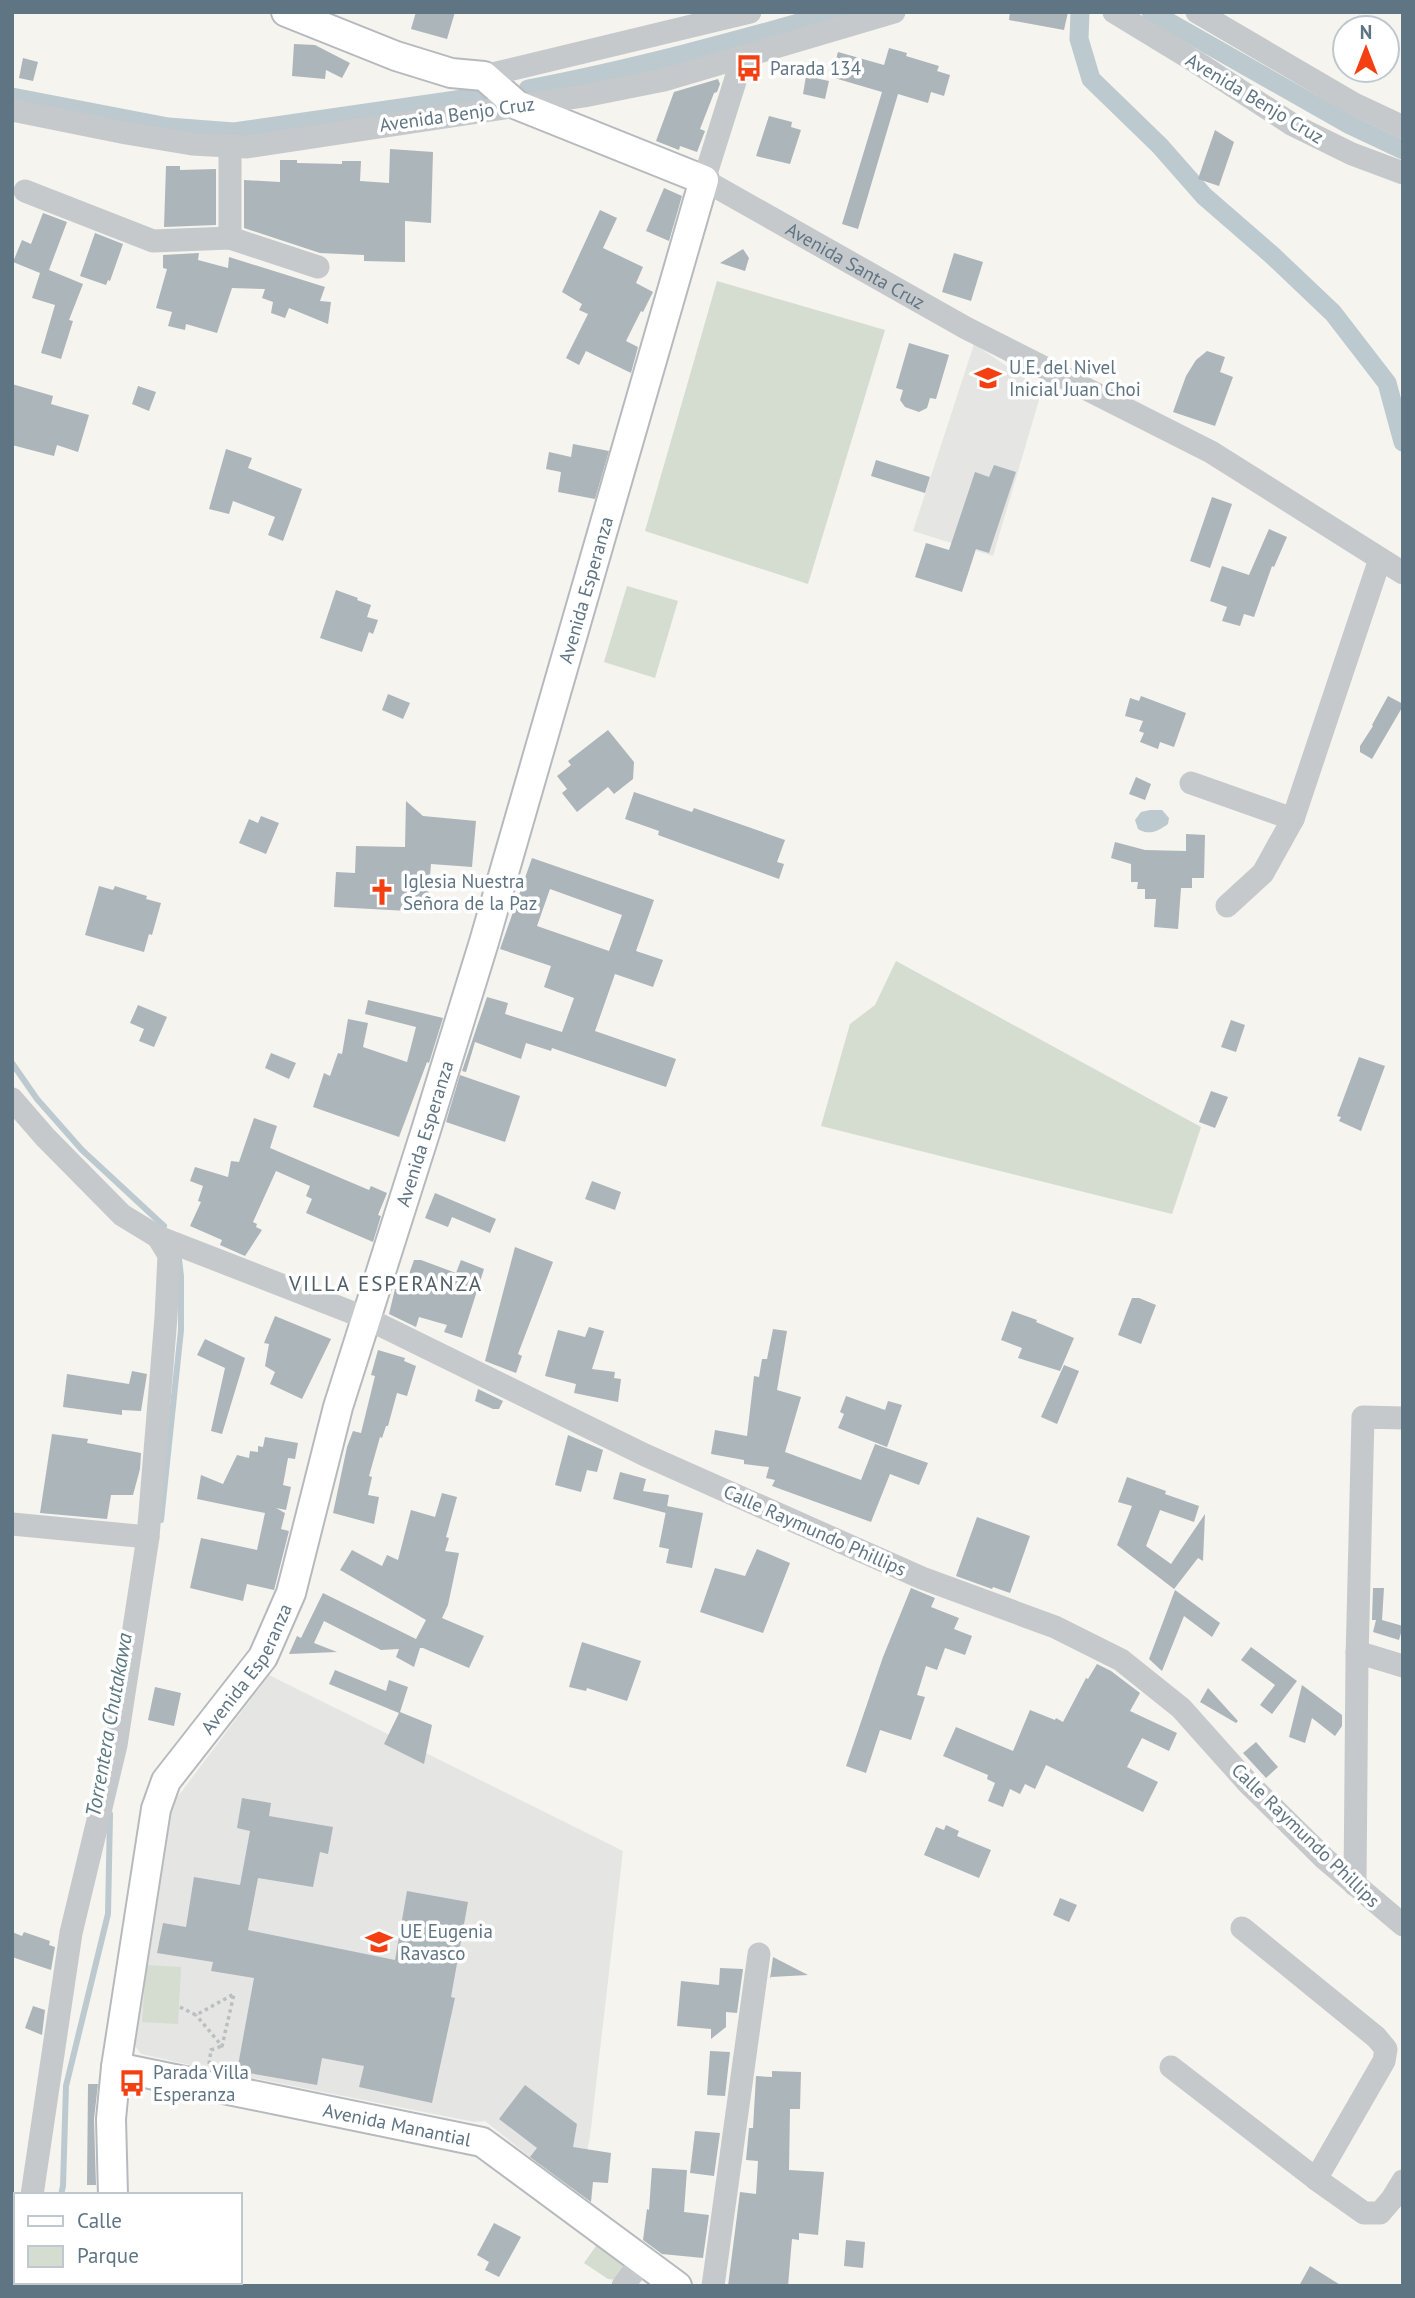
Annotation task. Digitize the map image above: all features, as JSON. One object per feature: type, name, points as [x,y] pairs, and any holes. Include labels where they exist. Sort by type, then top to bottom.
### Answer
[{"type":"main road","points":[[286,12],[396,56],[451,73],[484,76]]},
{"type":"main road","name":"Avenida Santa Cruz","points":[[484,76],[517,105],[704,180]]},
{"type":"main road","name":"Avenida Esperanza","points":[[113,2193],[111,2119],[116,2067],[156,1809],[166,1781],[263,1657],[291,1593],[338,1407],[484,942],[704,180]]},
{"type":"main road","name":"Avenida Manantial","points":[[116,2067],[482,2142],[677,2286]]},
{"type":"street","name":"Avenida Benjo Cruz","points":[[484,76],[750,12]]},
{"type":"street","name":"Avenida Benjo Cruz","points":[[12,110],[192,144],[247,147],[584,96],[664,80],[894,12]]},
{"type":"street","name":"Avenida Benjo Cruz","points":[[1114,12],[1293,125],[1352,154],[1403,173]]},
{"type":"street","points":[[1197,12],[1354,103],[1403,127]]},
{"type":"street","name":"Avenida Esperanza","points":[[704,180],[743,56]]},
{"type":"street","points":[[230,146],[230,238]]},
{"type":"street","name":"Avenida Santa Cruz","points":[[704,180],[966,328],[1211,452],[1403,573]]},
{"type":"street","points":[[25,191],[153,242],[230,238],[318,267]]},
{"type":"street","points":[[1227,906],[1263,873],[1293,819],[1380,559]]},
{"type":"street","points":[[1191,783],[1293,819]]},
{"type":"street","name":"Calle Raymundo Phillips","points":[[12,1099],[45,1137],[122,1215],[161,1238],[366,1318],[645,1455],[922,1577],[1055,1627],[1121,1660],[1181,1709],[1248,1783],[1325,1859],[1403,1925]]},
{"type":"street","points":[[32,2193],[69,1945],[116,1745],[148,1537],[169,1255],[161,1238]]},
{"type":"street","points":[[1355,1885],[1363,1416],[1403,1418]]},
{"type":"street","points":[[12,1524],[148,1537]]},
{"type":"street","points":[[1357,1653],[1403,1666]]},
{"type":"street","points":[[1242,1928],[1376,2037],[1386,2049],[1384,2061],[1315,2179]]},
{"type":"street","points":[[713,2286],[759,1954]]},
{"type":"street","points":[[1171,2067],[1315,2179],[1364,2213],[1380,2213],[1403,2181]]},
{"type":"street","points":[[624,2286],[638,2266],[647,2264]]},
{"type":"path","points":[[180,2007],[196,2015],[222,2046],[234,1994],[196,2015]]},
{"type":"shaded area","points":[[974,344],[1042,390],[993,556],[913,531]]},
{"type":"shaded area","points":[[1162,810],[1169,818],[1168,824],[1153,832],[1138,829],[1135,820],[1141,812]]},
{"type":"shaded area","name":"UE Eugenia Ravasco","points":[[269,1675],[623,1851],[590,2137],[580,2197],[485,2121],[474,2122],[208,2069],[141,2054],[132,2042],[167,1811]]},
{"type":"green space","points":[[717,281],[885,330],[808,584],[645,531]]},
{"type":"green space","points":[[627,586],[678,601],[655,678],[604,662]]},
{"type":"green space","points":[[896,961],[1201,1127],[1172,1214],[821,1126],[850,1024],[875,1005]]},
{"type":"green space","points":[[146,1965],[181,1967],[178,2024],[142,2022]]},
{"type":"green space","points":[[601,2239],[634,2263],[618,2280],[608,2279],[584,2263]]},
{"type":"building","points":[[416,12],[455,12],[447,39],[411,29]]},
{"type":"building","points":[[1010,12],[1068,12],[1064,30],[1009,20]]},
{"type":"building","points":[[294,44],[315,45],[350,63],[342,78],[326,70],[325,79],[292,76]]},
{"type":"building","points":[[889,48],[939,66],[937,71],[950,75],[944,96],[931,92],[928,103],[898,94],[858,229],[842,224],[882,92],[831,77],[838,52],[884,65]]},
{"type":"building","points":[[23,58],[38,62],[33,81],[19,78]]},
{"type":"building","points":[[806,76],[829,81],[825,99],[803,94]]},
{"type":"building","points":[[718,79],[720,84],[700,129],[705,131],[697,152],[680,146],[679,150],[656,141],[674,92]]},
{"type":"building","points":[[769,116],[792,122],[791,127],[801,130],[790,164],[756,156]]},
{"type":"building","points":[[1215,130],[1234,142],[1219,186],[1198,179]]},
{"type":"building","points":[[390,149],[433,152],[431,223],[405,221],[405,262],[364,261],[364,255],[320,253],[244,228],[244,180],[280,182],[280,160],[342,164],[342,161],[361,161],[360,181],[389,183]]},
{"type":"building","points":[[166,166],[180,166],[180,170],[216,169],[216,225],[164,227]]},
{"type":"building","points":[[664,188],[682,196],[669,241],[646,231]]},
{"type":"building","points":[[600,210],[617,218],[603,248],[643,267],[636,283],[653,292],[626,341],[638,347],[631,373],[586,351],[579,365],[566,358],[588,314],[579,310],[582,304],[562,292]]},
{"type":"building","points":[[43,213],[67,222],[49,270],[83,284],[69,320],[73,321],[61,359],[41,353],[55,305],[32,298],[40,273],[13,262],[22,240],[31,244]]},
{"type":"building","points":[[95,233],[123,244],[110,281],[108,280],[106,285],[80,276]]},
{"type":"building","points":[[743,249],[749,258],[745,271],[720,263]]},
{"type":"building","points":[[199,253],[198,260],[228,268],[229,257],[325,287],[320,301],[331,302],[328,324],[289,308],[285,318],[271,313],[273,302],[262,298],[265,289],[232,288],[217,333],[186,324],[185,330],[168,326],[172,312],[156,308],[167,269],[163,268],[163,255]]},
{"type":"building","points":[[954,253],[983,262],[971,301],[942,292]]},
{"type":"building","points":[[909,343],[949,355],[936,399],[930,398],[927,408],[919,412],[905,407],[900,400],[903,390],[896,388]]},
{"type":"building","points":[[1207,351],[1225,357],[1220,372],[1233,377],[1215,426],[1173,412],[1186,376],[1196,360]]},
{"type":"building","points":[[12,384],[53,396],[51,404],[89,415],[78,452],[57,445],[54,456],[12,445]]},
{"type":"building","points":[[138,386],[156,392],[149,411],[132,404]]},
{"type":"building","points":[[573,444],[609,451],[595,499],[558,492],[561,472],[546,469],[549,452],[571,457]]},
{"type":"building","points":[[226,449],[252,458],[248,468],[302,489],[283,541],[268,535],[275,517],[233,501],[229,514],[209,509]]},
{"type":"building","points":[[876,460],[930,477],[925,493],[871,476]]},
{"type":"building","points":[[994,465],[1016,472],[989,553],[976,549],[962,592],[915,577],[926,543],[949,550],[975,472],[989,477]]},
{"type":"building","points":[[1212,497],[1232,504],[1210,568],[1190,561]]},
{"type":"building","points":[[1269,529],[1287,537],[1274,567],[1272,566],[1254,617],[1244,614],[1240,626],[1222,621],[1227,607],[1210,601],[1222,566],[1249,575]]},
{"type":"building","points":[[336,590],[371,605],[367,617],[378,620],[373,634],[369,632],[362,652],[320,638]]},
{"type":"building","points":[[388,694],[410,703],[403,719],[382,710]]},
{"type":"building","points":[[1141,696],[1186,713],[1174,747],[1160,742],[1158,749],[1140,742],[1144,733],[1139,731],[1143,721],[1125,716],[1130,698],[1139,701]]},
{"type":"building","points":[[1388,696],[1403,706],[1372,759],[1360,752],[1360,746]]},
{"type":"building","points":[[608,730],[634,762],[633,779],[614,794],[608,787],[577,812],[562,793],[567,789],[557,776],[571,765],[568,761]]},
{"type":"building","points":[[1136,777],[1151,784],[1145,800],[1129,794]]},
{"type":"building","points":[[634,792],[692,812],[694,808],[785,840],[777,862],[784,864],[779,879],[658,835],[659,831],[625,819]]},
{"type":"building","points":[[406,801],[423,816],[476,821],[472,867],[431,864],[427,912],[334,907],[336,872],[355,873],[356,846],[405,847]]},
{"type":"building","points":[[261,816],[279,823],[266,854],[239,843],[249,819],[258,823]]},
{"type":"building","points":[[1186,834],[1205,835],[1204,878],[1192,878],[1192,888],[1181,888],[1178,929],[1154,927],[1156,899],[1145,899],[1145,889],[1137,889],[1138,882],[1131,882],[1131,864],[1111,858],[1115,842],[1145,850],[1186,851]]},
{"type":"building","points":[[532,858],[654,900],[636,951],[663,960],[653,987],[615,974],[595,1031],[676,1059],[666,1087],[552,1048],[551,1051],[526,1043],[521,1059],[475,1042],[466,1072],[462,1071],[487,997],[508,1003],[505,1014],[562,1032],[574,998],[544,987],[551,966],[500,949]],"holes":[[[550,889],[622,915],[609,951],[537,926]]]},
{"type":"building","points":[[99,886],[113,890],[115,886],[161,903],[144,952],[85,935]]},
{"type":"building","points":[[368,1000],[443,1018],[429,1063],[427,1062],[399,1137],[313,1107],[324,1073],[330,1076],[338,1053],[342,1054],[348,1019],[368,1023],[363,1047],[407,1062],[416,1027],[365,1014]]},
{"type":"building","points":[[138,1005],[167,1017],[154,1047],[139,1041],[144,1029],[130,1023]]},
{"type":"building","points":[[1231,1020],[1245,1025],[1236,1052],[1221,1047]]},
{"type":"building","points":[[271,1053],[296,1063],[289,1079],[265,1068]]},
{"type":"building","points":[[1359,1057],[1385,1066],[1361,1131],[1339,1121],[1341,1117],[1337,1116]]},
{"type":"building","points":[[460,1075],[520,1096],[505,1142],[446,1122]]},
{"type":"building","points":[[1211,1091],[1228,1097],[1215,1128],[1199,1122]]},
{"type":"building","points":[[254,1118],[277,1126],[270,1148],[369,1190],[371,1186],[387,1193],[378,1215],[381,1216],[373,1242],[306,1213],[312,1199],[306,1196],[310,1186],[276,1171],[253,1222],[262,1230],[245,1256],[220,1245],[222,1240],[190,1226],[201,1202],[198,1201],[203,1186],[190,1181],[195,1167],[228,1177],[231,1161],[239,1162]]},
{"type":"building","points":[[592,1181],[621,1192],[615,1210],[585,1199]]},
{"type":"building","points":[[435,1193],[496,1219],[490,1233],[452,1217],[448,1227],[425,1218]]},
{"type":"building","points":[[515,1247],[553,1262],[518,1354],[522,1356],[516,1373],[485,1361]]},
{"type":"building","points":[[414,1260],[456,1273],[461,1260],[484,1269],[462,1338],[444,1332],[447,1325],[419,1317],[416,1327],[389,1314],[395,1289],[403,1291]]},
{"type":"building","points":[[1132,1298],[1156,1305],[1141,1344],[1118,1335]]},
{"type":"building","points":[[1012,1311],[1074,1338],[1060,1371],[1018,1358],[1022,1348],[1001,1340]]},
{"type":"building","points":[[275,1316],[331,1339],[302,1399],[270,1384],[275,1372],[265,1366],[269,1344],[264,1343]]},
{"type":"building","points":[[589,1327],[604,1331],[592,1369],[615,1372],[614,1378],[621,1379],[618,1402],[574,1393],[576,1384],[545,1376],[558,1330],[585,1337]]},
{"type":"building","points":[[773,1329],[787,1331],[777,1390],[801,1397],[785,1452],[861,1480],[875,1444],[928,1463],[919,1485],[890,1474],[871,1522],[772,1486],[775,1480],[766,1478],[769,1467],[744,1464],[744,1460],[711,1454],[715,1430],[747,1436],[754,1376],[759,1377],[762,1359],[767,1359]]},
{"type":"building","points":[[205,1339],[245,1358],[222,1434],[211,1431],[225,1368],[197,1355]]},
{"type":"building","points":[[378,1350],[405,1358],[404,1361],[416,1366],[407,1396],[397,1393],[369,1476],[372,1477],[368,1495],[379,1497],[374,1524],[333,1513],[347,1447],[353,1431],[361,1433],[375,1376],[371,1375]]},
{"type":"building","points":[[1064,1365],[1079,1371],[1057,1424],[1041,1417]]},
{"type":"building","points":[[132,1371],[147,1374],[141,1411],[122,1410],[122,1415],[63,1407],[67,1374],[129,1384]]},
{"type":"building","points":[[478,1389],[503,1401],[499,1409],[475,1401]]},
{"type":"building","points":[[846,1396],[885,1410],[888,1401],[902,1405],[887,1447],[838,1428],[844,1414],[840,1412]]},
{"type":"building","points":[[52,1434],[88,1439],[87,1443],[141,1453],[133,1495],[111,1495],[107,1519],[40,1513]]},
{"type":"building","points":[[568,1435],[603,1450],[597,1472],[587,1470],[581,1492],[555,1485]]},
{"type":"building","points":[[265,1437],[298,1443],[295,1459],[288,1458],[283,1485],[291,1487],[286,1510],[276,1508],[285,1513],[281,1529],[289,1531],[274,1590],[247,1584],[243,1601],[190,1588],[201,1538],[257,1550],[265,1513],[197,1499],[201,1475],[223,1484],[237,1455],[249,1458],[250,1451],[258,1452],[258,1446],[263,1447]]},
{"type":"building","points":[[620,1472],[646,1479],[643,1491],[669,1495],[666,1513],[613,1499]]},
{"type":"building","points":[[1127,1477],[1199,1506],[1194,1522],[1160,1510],[1146,1546],[1171,1564],[1205,1514],[1203,1561],[1198,1558],[1174,1589],[1117,1545],[1132,1506],[1118,1502]]},
{"type":"building","points":[[442,1493],[457,1497],[445,1551],[459,1553],[448,1605],[442,1618],[484,1636],[469,1668],[423,1648],[420,1648],[414,1667],[396,1657],[399,1649],[381,1650],[324,1621],[314,1643],[337,1652],[289,1654],[297,1636],[301,1638],[323,1593],[416,1639],[426,1620],[340,1570],[352,1550],[382,1566],[387,1555],[398,1560],[411,1510],[435,1517]]},
{"type":"building","points":[[667,1506],[703,1513],[692,1568],[666,1563],[669,1549],[659,1547]]},
{"type":"building","points":[[977,1517],[1030,1536],[1010,1593],[956,1576]]},
{"type":"building","points":[[757,1549],[790,1563],[763,1633],[700,1612],[715,1568],[745,1576]]},
{"type":"building","points":[[911,1588],[935,1598],[931,1607],[959,1618],[954,1629],[972,1636],[965,1655],[945,1648],[937,1670],[926,1666],[917,1695],[925,1697],[911,1740],[880,1730],[866,1773],[846,1766],[883,1657]]},
{"type":"building","points":[[1373,1588],[1384,1588],[1382,1620],[1403,1626],[1399,1640],[1373,1632],[1376,1620],[1372,1620]]},
{"type":"building","points":[[1175,1590],[1220,1623],[1212,1637],[1184,1616],[1162,1671],[1149,1659]]},
{"type":"building","points":[[582,1642],[641,1661],[627,1701],[587,1688],[586,1691],[569,1687]]},
{"type":"building","points":[[1251,1647],[1297,1681],[1272,1714],[1260,1705],[1275,1685],[1241,1660]]},
{"type":"building","points":[[1097,1664],[1140,1693],[1130,1711],[1177,1733],[1169,1751],[1142,1738],[1127,1767],[1158,1782],[1143,1812],[1046,1765],[1035,1789],[1025,1784],[1020,1794],[1010,1789],[1003,1807],[988,1801],[995,1783],[987,1779],[988,1775],[943,1756],[956,1727],[1013,1751],[1030,1710],[1063,1722],[1086,1678],[1088,1679]]},
{"type":"building","points":[[335,1670],[386,1691],[389,1680],[408,1687],[400,1712],[432,1725],[424,1764],[384,1744],[399,1713],[329,1684]]},
{"type":"building","points":[[1302,1685],[1342,1715],[1342,1726],[1335,1736],[1312,1718],[1305,1743],[1289,1737]]},
{"type":"building","points":[[155,1687],[181,1693],[174,1726],[148,1720]]},
{"type":"building","points":[[1208,1688],[1238,1721],[1236,1723],[1200,1702]]},
{"type":"building","points":[[1256,1742],[1278,1767],[1266,1778],[1243,1753]]},
{"type":"building","points":[[242,1798],[271,1803],[269,1816],[333,1827],[328,1854],[320,1852],[313,1887],[258,1878],[248,1930],[395,1960],[407,1891],[468,1902],[451,1997],[455,1998],[432,2103],[359,2087],[364,2066],[322,2058],[317,2085],[237,2071],[254,1978],[211,1971],[213,1962],[157,1953],[163,1923],[186,1927],[194,1877],[240,1885],[250,1831],[237,1828]]},
{"type":"building","points":[[946,1825],[959,1831],[957,1836],[991,1850],[979,1878],[924,1855],[936,1827],[944,1830]]},
{"type":"building","points":[[1060,1898],[1077,1905],[1069,1922],[1053,1915]]},
{"type":"building","points":[[12,1932],[22,1936],[24,1932],[50,1941],[49,1945],[55,1947],[51,1970],[12,1957]]},
{"type":"building","points":[[773,1957],[808,1975],[770,1979]]},
{"type":"building","points":[[720,1968],[743,1969],[737,2013],[726,2012],[726,2027],[711,2039],[711,2029],[677,2026],[681,1981],[719,1985]]},
{"type":"building","points":[[33,2006],[45,2010],[42,2035],[25,2028]]},
{"type":"building","points":[[710,2051],[730,2052],[725,2096],[707,2095]]},
{"type":"building","points":[[772,2071],[801,2072],[800,2109],[790,2109],[789,2170],[824,2172],[818,2235],[799,2233],[799,2240],[792,2239],[788,2286],[728,2286],[740,2192],[756,2194],[758,2161],[746,2160],[749,2128],[753,2128],[756,2076],[772,2077]]},
{"type":"building","points":[[88,2084],[98,2084],[94,2119],[96,2185],[87,2185]]},
{"type":"building","points":[[525,2085],[577,2124],[573,2147],[611,2153],[608,2183],[593,2182],[591,2202],[530,2157],[537,2148],[499,2119]]},
{"type":"building","points":[[695,2131],[720,2133],[714,2176],[690,2173]]},
{"type":"building","points":[[652,2168],[687,2170],[684,2212],[709,2215],[703,2258],[662,2254],[643,2240],[647,2209],[649,2210]]},
{"type":"building","points":[[494,2223],[521,2237],[499,2277],[485,2270],[489,2262],[477,2255]]},
{"type":"building","points":[[846,2240],[865,2242],[863,2268],[844,2266]]},
{"type":"building","points":[[1310,2266],[1342,2286],[1299,2286]]},
{"type":"waterway","points":[[528,89],[684,54],[838,12]]},
{"type":"waterway","points":[[1080,12],[1079,39],[1091,79],[1160,146],[1204,196],[1333,313],[1387,383],[1403,442]]},
{"type":"waterway","points":[[1151,12],[1350,125],[1403,150]]},
{"type":"waterway","points":[[12,97],[168,127],[234,132],[491,95]]},
{"type":"waterway","name":"Torrentera Chutakawa","points":[[12,1063],[37,1099],[82,1150],[164,1226]]},
{"type":"waterway","name":"Torrentera Chutakawa","points":[[161,1520],[181,1330],[179,1259]]},
{"type":"waterway","name":"Torrentera Chutakawa","points":[[61,2193],[66,2086],[108,1914],[110,1814]]},
{"type":"place","name":"Parada 134","points":[[749,68]]},
{"type":"place","name":"U.E. del Nivel Inicial Juan Choi","points":[[988,378]]},
{"type":"place","name":"Iglesia Nuestra Señora de la Paz","points":[[382,892]]},
{"type":"place","name":"UE Eugenia Ravasco","points":[[379,1942]]},
{"type":"place","name":"Parada Villa Esperanza","points":[[132,2083]]},
{"type":"district","name":"VILLA ESPERANZA","points":[[386,1284]]}]
